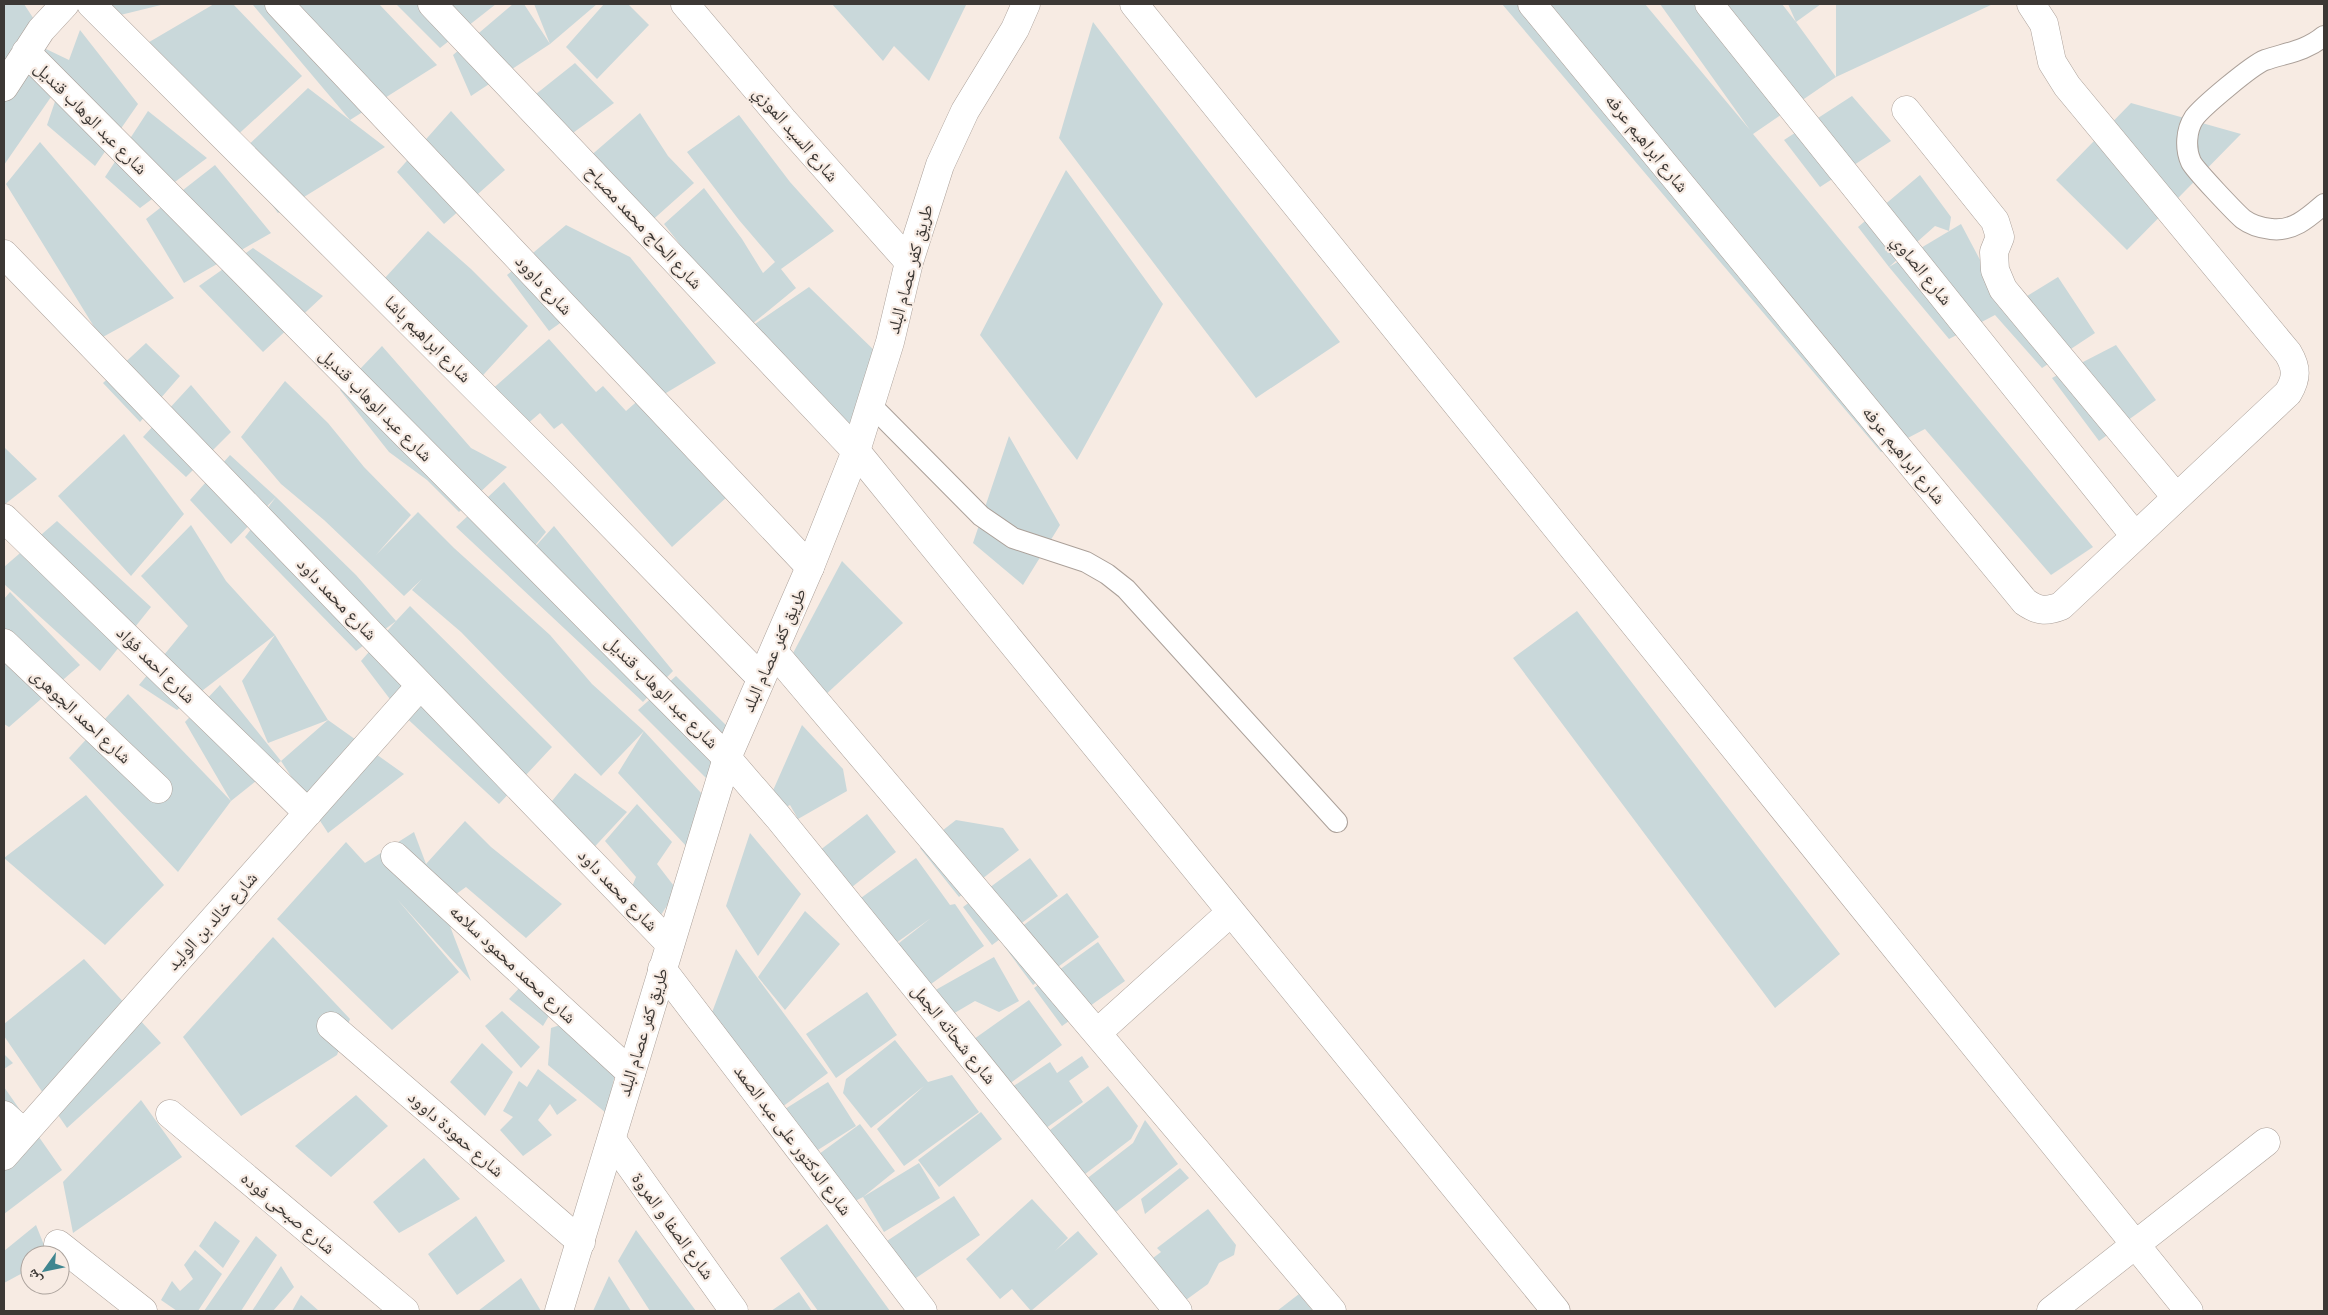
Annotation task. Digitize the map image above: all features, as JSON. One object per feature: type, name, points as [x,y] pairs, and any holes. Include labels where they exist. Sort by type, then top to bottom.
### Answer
[{"type":"street","points":[[4,87],[41,30],[65,4]]},
{"type":"street","name":"شارع ابراهيم باشا","points":[[91,4],[562,474],[761,678]]},
{"type":"street","name":"شارع داوود","points":[[279,4],[810,566]]},
{"type":"street","name":"شارع الحاج محمد مصباح","points":[[432,4],[856,451],[1556,1311]]},
{"type":"street","name":"شارع السيد الموزي","points":[[685,4],[783,120],[909,262]]},
{"type":"street","name":"طريق كفر عصام البلد","points":[[560,1311],[727,758],[774,652],[856,451],[872,406],[909,262],[940,164],[965,111],[1015,29],[1026,4]]},
{"type":"street","points":[[1134,4],[2189,1311]]},
{"type":"street","name":"شارع ابراهيم عرفه","points":[[1532,4],[2025,602],[2036,610],[2048,611],[2061,606],[2288,393],[2295,380],[2295,365],[2288,352],[2067,86],[2052,62],[2044,24],[2031,4]]},
{"type":"street","name":"شارع الصاوي","points":[[1709,4],[2134,536]]},
{"type":"street","name":"شارع عبد الوهاب قنديل","points":[[26,52],[727,758]]},
{"type":"street","points":[[1906,110],[1995,221],[2000,236],[1994,252],[1995,270],[2003,288],[2176,497]]},
{"type":"street","name":"شارع محمد داود","points":[[4,254],[420,686],[666,956]]},
{"type":"street","name":"شارع احمد فؤاد","points":[[4,518],[308,813]]},
{"type":"street","name":"شارع احمد الجوهرى","points":[[4,643],[158,789]]},
{"type":"street","points":[[774,652],[1332,1311]]},
{"type":"street","name":"شارع خالد بن الوليد","points":[[4,1156],[420,686]]},
{"type":"street","name":"شارع شحاته الجمل","points":[[727,758],[778,817],[1178,1311]]},
{"type":"street","name":"شارع محمد محمود سلامه","points":[[395,856],[631,1072]]},
{"type":"street","points":[[1097,1033],[1231,912]]},
{"type":"street","name":"شارع الدكتور على عبد الصمد","points":[[666,956],[923,1311]]},
{"type":"street","name":"شارع حمودة داوود","points":[[331,1026],[580,1242]]},
{"type":"street","name":"شارع صبحى فوده","points":[[170,1114],[405,1311]]},
{"type":"street","points":[[4,1115],[24,1133]]},
{"type":"street","name":"شارع الصفا و المروة","points":[[612,1140],[734,1311]]},
{"type":"street","points":[[2051,1311],[2266,1142]]},
{"type":"street","points":[[58,1244],[143,1311]]},
{"type":"lane","points":[[2324,36],[2310,46],[2264,60],[2250,68],[2195,118],[2188,132],[2188,148],[2192,163],[2244,219],[2257,227],[2273,230],[2288,228],[2302,222],[2324,204]]},
{"type":"lane","points":[[872,406],[981,516],[996,528],[1028,545],[1065,554],[1086,562],[1107,574],[1126,589],[1337,822]]},
{"type":"building","points":[[4,4],[24,4],[41,30],[23,38],[69,60],[80,30],[138,104],[95,166],[47,125],[62,81],[4,165]]},
{"type":"building","points":[[110,4],[165,4],[96,21]]},
{"type":"building","points":[[214,4],[233,4],[302,76],[219,152],[139,48]]},
{"type":"building","points":[[379,4],[437,65],[350,120],[253,5]]},
{"type":"building","points":[[396,4],[496,4],[440,48]]},
{"type":"building","points":[[513,4],[524,4],[550,44],[471,96],[453,55]]},
{"type":"building","points":[[534,4],[597,4],[550,44]]},
{"type":"building","points":[[604,4],[628,4],[649,25],[597,79],[566,47]]},
{"type":"building","points":[[832,4],[966,5],[929,81],[894,46],[883,61]]},
{"type":"building","points":[[1502,4],[1645,4],[1750,130],[1660,4],[1782,4],[1836,77],[1753,134],[2093,547],[2051,575],[1925,429],[1881,452]]},
{"type":"building","points":[[1788,4],[1821,4],[1796,22]]},
{"type":"building","points":[[1836,4],[1993,4],[1836,77]]},
{"type":"building","points":[[1093,22],[1340,342],[1256,398],[1059,138]]},
{"type":"building","points":[[575,63],[614,103],[566,138],[531,98]]},
{"type":"building","points":[[308,88],[385,147],[278,213],[236,157]]},
{"type":"building","points":[[1852,96],[1891,141],[1820,187],[1784,140]]},
{"type":"building","points":[[2131,103],[2241,134],[2127,250],[2056,180]]},
{"type":"building","points":[[148,111],[207,158],[140,208],[105,177]]},
{"type":"building","points":[[451,111],[505,170],[444,224],[397,172]]},
{"type":"building","points":[[640,113],[668,156],[694,183],[648,224],[588,158]]},
{"type":"building","points":[[739,115],[790,182],[834,231],[781,269],[796,288],[746,329],[664,224],[704,188],[742,239],[763,273],[775,262],[739,220],[687,152]]},
{"type":"building","points":[[40,142],[174,298],[101,338],[6,184]]},
{"type":"building","points":[[215,165],[271,233],[184,283],[146,219]]},
{"type":"building","points":[[1066,170],[1163,304],[1077,460],[980,335]]},
{"type":"building","points":[[1920,175],[1951,217],[1949,231],[1935,226],[1889,267],[1858,227]]},
{"type":"building","points":[[1961,224],[2006,309],[2058,277],[2095,333],[2042,368],[1995,315],[1949,339],[1889,267]]},
{"type":"building","points":[[566,225],[630,257],[716,363],[651,402],[563,321],[549,331],[507,275]]},
{"type":"building","points":[[428,231],[471,269],[528,326],[474,385],[373,291]]},
{"type":"building","points":[[253,248],[323,296],[263,352],[199,286]]},
{"type":"building","points":[[809,287],[878,354],[853,427],[752,326]]},
{"type":"building","points":[[549,339],[596,392],[603,386],[626,411],[641,398],[728,496],[672,547],[562,423],[554,429],[540,413],[518,432],[489,392]]},
{"type":"building","points":[[146,343],[180,376],[140,422],[103,383]]},
{"type":"building","points":[[2116,345],[2156,400],[2099,441],[2052,378]]},
{"type":"building","points":[[382,346],[471,448],[507,467],[459,512],[427,480],[389,452],[340,390]]},
{"type":"building","points":[[285,381],[328,423],[364,467],[411,515],[376,555],[418,512],[454,548],[550,635],[592,684],[644,731],[601,776],[461,632],[412,590],[422,579],[404,596],[324,520],[281,484],[241,437]]},
{"type":"building","points":[[191,385],[231,432],[186,477],[143,437]]},
{"type":"building","points":[[124,434],[184,514],[131,576],[58,496]]},
{"type":"building","points":[[1009,436],[1060,525],[1023,585],[973,543]]},
{"type":"building","points":[[4,449],[37,479],[4,505]]},
{"type":"building","points":[[230,455],[276,497],[231,544],[190,500]]},
{"type":"building","points":[[504,482],[546,532],[523,560],[554,526],[673,671],[643,702],[456,527]]},
{"type":"building","points":[[276,497],[356,575],[396,621],[356,651],[245,537]]},
{"type":"building","points":[[57,521],[151,607],[100,671],[4,584],[4,567]]},
{"type":"building","points":[[191,525],[226,581],[275,635],[177,710],[139,685],[188,626],[141,576]]},
{"type":"building","points":[[842,561],[903,623],[822,698],[791,657]]},
{"type":"building","points":[[10,592],[80,665],[9,727],[4,724],[4,599]]},
{"type":"building","points":[[410,606],[552,747],[499,804],[399,711],[361,661]]},
{"type":"building","points":[[1577,611],[1840,954],[1775,1008],[1513,658]]},
{"type":"building","points":[[275,635],[328,720],[268,743],[242,681]]},
{"type":"building","points":[[676,676],[731,730],[709,781],[638,710]]},
{"type":"building","points":[[220,685],[281,761],[231,801],[185,722]]},
{"type":"building","points":[[128,694],[231,801],[178,872],[69,758]]},
{"type":"building","points":[[328,720],[404,774],[328,833],[281,761]]},
{"type":"building","points":[[802,725],[843,769],[847,791],[798,819],[790,805],[780,810],[771,795]]},
{"type":"building","points":[[644,731],[702,794],[688,848],[618,773]]},
{"type":"building","points":[[575,773],[627,812],[586,856],[543,812]]},
{"type":"building","points":[[86,795],[164,885],[105,945],[4,858]]},
{"type":"building","points":[[637,804],[672,842],[657,864],[677,890],[661,915],[631,889],[636,877],[605,841]]},
{"type":"building","points":[[867,814],[896,852],[847,891],[815,854]]},
{"type":"building","points":[[956,820],[1003,828],[1019,850],[959,897],[920,848]]},
{"type":"building","points":[[465,821],[491,847],[562,904],[526,938],[466,887],[445,902],[435,887],[471,981],[397,899],[459,972],[392,1030],[277,919],[346,842],[365,863],[414,832],[426,864]]},
{"type":"building","points":[[750,833],[801,894],[758,956],[726,906]]},
{"type":"building","points":[[916,858],[950,905],[955,904],[984,946],[924,989],[894,947],[931,918],[889,948],[854,903]]},
{"type":"building","points":[[1030,858],[1058,896],[992,945],[963,907]]},
{"type":"building","points":[[1067,893],[1099,937],[1033,985],[1001,942]]},
{"type":"building","points":[[805,911],[840,944],[785,1010],[758,977]]},
{"type":"building","points":[[273,937],[350,1019],[337,1055],[241,1116],[183,1037]]},
{"type":"building","points":[[1098,942],[1125,981],[1062,1026],[1034,988]]},
{"type":"building","points":[[736,949],[828,1073],[774,1113],[708,1023]]},
{"type":"building","points":[[994,957],[1019,1001],[999,1012],[975,1001],[946,1018],[932,992]]},
{"type":"building","points":[[84,959],[161,1043],[67,1128],[4,1036],[4,1024]]},
{"type":"building","points":[[523,984],[553,1009],[543,1026],[509,999]]},
{"type":"building","points":[[867,992],[897,1035],[836,1078],[806,1034]]},
{"type":"building","points":[[1029,1000],[1062,1045],[1001,1090],[967,1044]]},
{"type":"building","points":[[502,1011],[540,1047],[521,1068],[485,1026]]},
{"type":"building","points":[[563,1024],[617,1066],[606,1113],[548,1065],[551,1028]]},
{"type":"building","points":[[895,1040],[928,1082],[952,1075],[979,1112],[904,1166],[877,1129],[924,1086],[871,1128],[843,1093],[846,1079]]},
{"type":"building","points":[[482,1043],[513,1072],[485,1116],[450,1082]]},
{"type":"building","points":[[4,1054],[13,1063],[4,1069]]},
{"type":"building","points":[[1082,1056],[1089,1067],[1069,1081],[1083,1102],[1039,1133],[1009,1089],[1050,1062],[1057,1073]]},
{"type":"building","points":[[538,1069],[577,1100],[557,1115],[550,1104],[538,1120],[552,1135],[523,1156],[500,1130],[513,1117],[503,1111],[519,1081],[527,1087]]},
{"type":"building","points":[[828,1082],[856,1126],[813,1153],[785,1109]]},
{"type":"building","points":[[1108,1086],[1138,1126],[1131,1139],[1076,1181],[1042,1136]]},
{"type":"building","points":[[4,1087],[62,1170],[4,1214]]},
{"type":"building","points":[[356,1095],[388,1126],[331,1177],[295,1146]]},
{"type":"building","points":[[141,1100],[182,1157],[73,1233],[63,1182]]},
{"type":"building","points":[[981,1112],[1002,1139],[939,1187],[918,1160]]},
{"type":"building","points":[[1145,1120],[1178,1164],[1112,1215],[1085,1180],[1133,1143]]},
{"type":"building","points":[[860,1124],[895,1171],[863,1197],[849,1204],[815,1157]]},
{"type":"building","points":[[424,1158],[460,1199],[399,1233],[373,1202]]},
{"type":"building","points":[[919,1163],[940,1198],[884,1232],[863,1197]]},
{"type":"building","points":[[1180,1168],[1189,1178],[1145,1214],[1141,1199]]},
{"type":"building","points":[[954,1196],[980,1235],[910,1282],[884,1243]]},
{"type":"building","points":[[1032,1199],[1068,1238],[1055,1251],[1078,1231],[1098,1254],[1031,1311],[1012,1289],[1000,1299],[966,1259]]},
{"type":"building","points":[[1208,1209],[1236,1245],[1234,1255],[1219,1263],[1208,1284],[1179,1305],[1145,1264],[1161,1252],[1157,1248]]},
{"type":"building","points":[[476,1216],[505,1261],[457,1295],[428,1254]]},
{"type":"building","points":[[215,1221],[240,1241],[223,1268],[199,1246]]},
{"type":"building","points":[[827,1224],[890,1311],[818,1311],[780,1258]]},
{"type":"building","points":[[36,1225],[44,1245],[20,1245],[20,1274],[4,1283],[4,1251]]},
{"type":"building","points":[[636,1230],[696,1311],[650,1311],[618,1261]]},
{"type":"building","points":[[256,1236],[277,1255],[241,1311],[204,1311]]},
{"type":"building","points":[[195,1250],[222,1274],[198,1311],[177,1311],[161,1300],[172,1281],[180,1291],[193,1279],[184,1265]]},
{"type":"building","points":[[281,1266],[294,1287],[273,1311],[252,1311]]},
{"type":"building","points":[[609,1276],[631,1311],[593,1311]]},
{"type":"building","points":[[521,1278],[541,1311],[478,1311]]},
{"type":"building","points":[[799,1292],[812,1311],[771,1311]]},
{"type":"building","points":[[1299,1294],[1313,1311],[1277,1311]]},
{"type":"building","points":[[301,1295],[319,1311],[292,1311]]}]
